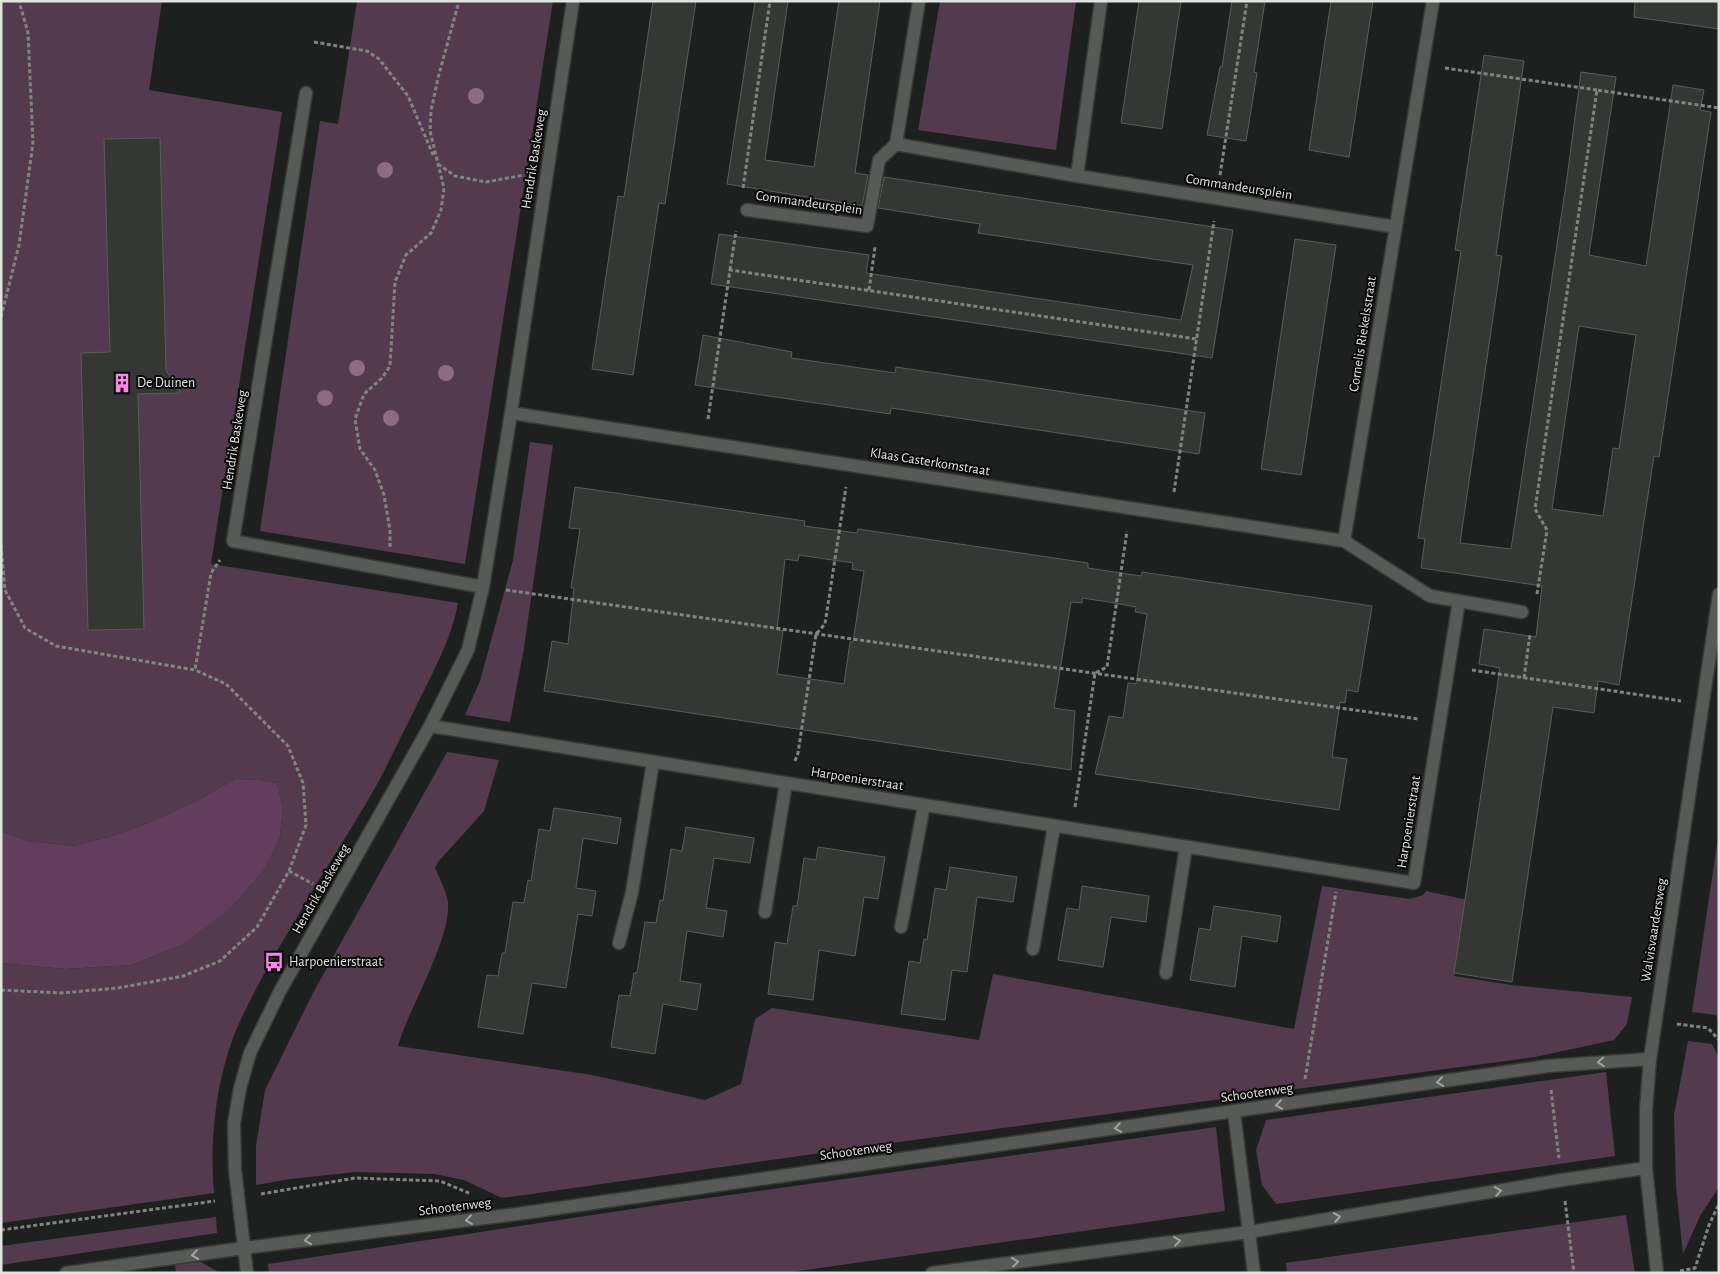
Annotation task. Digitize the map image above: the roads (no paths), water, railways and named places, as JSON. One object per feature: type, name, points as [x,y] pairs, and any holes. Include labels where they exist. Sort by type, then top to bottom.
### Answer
[{"type":"street","name":"Hendrik Baskeweg","points":[[247,1273],[235,1170],[234,1123],[240,1088],[250,1053],[280,991],[430,726],[468,650],[483,587],[573,1]]},
{"type":"street","points":[[896,144],[919,1]]},
{"type":"street","points":[[1077,176],[1101,1]]},
{"type":"street","name":"Cornelis Riekelsstraat","points":[[1344,541],[1433,1]]},
{"type":"street","name":"Hendrik Baskeweg","points":[[306,93],[234,542],[483,587]]},
{"type":"street","name":"Commandeursplein","points":[[747,210],[867,226],[879,160],[896,144],[1077,176],[1396,228]]},
{"type":"street","name":"Klaas Casterkomstraat","points":[[511,413],[1344,541]]},
{"type":"street","points":[[1344,541],[1430,596],[1522,612]]},
{"type":"street","name":"Walvisvaardersweg","points":[[1657,1273],[1646,1168],[1646,1109],[1650,1058],[1719,594]]},
{"type":"street","name":"Harpoenierstraat","points":[[430,726],[1414,883],[1459,601]]},
{"type":"street","points":[[619,943],[632,892],[652,762]]},
{"type":"street","points":[[765,912],[786,783]]},
{"type":"street","points":[[901,928],[924,805]]},
{"type":"street","points":[[1033,950],[1054,826]]},
{"type":"street","points":[[1166,973],[1186,847]]},
{"type":"street","name":"Schootenweg","points":[[66,1273],[244,1248],[517,1214],[1548,1066],[1650,1058]]},
{"type":"street","points":[[1234,1112],[1254,1273]]},
{"type":"street","points":[[932,1273],[1249,1232],[1562,1180],[1646,1168]]},
{"type":"place","name":"De Duinen","points":[[122,383]]},
{"type":"place","name":"Harpoenierstraat","points":[[274,962]]}]
